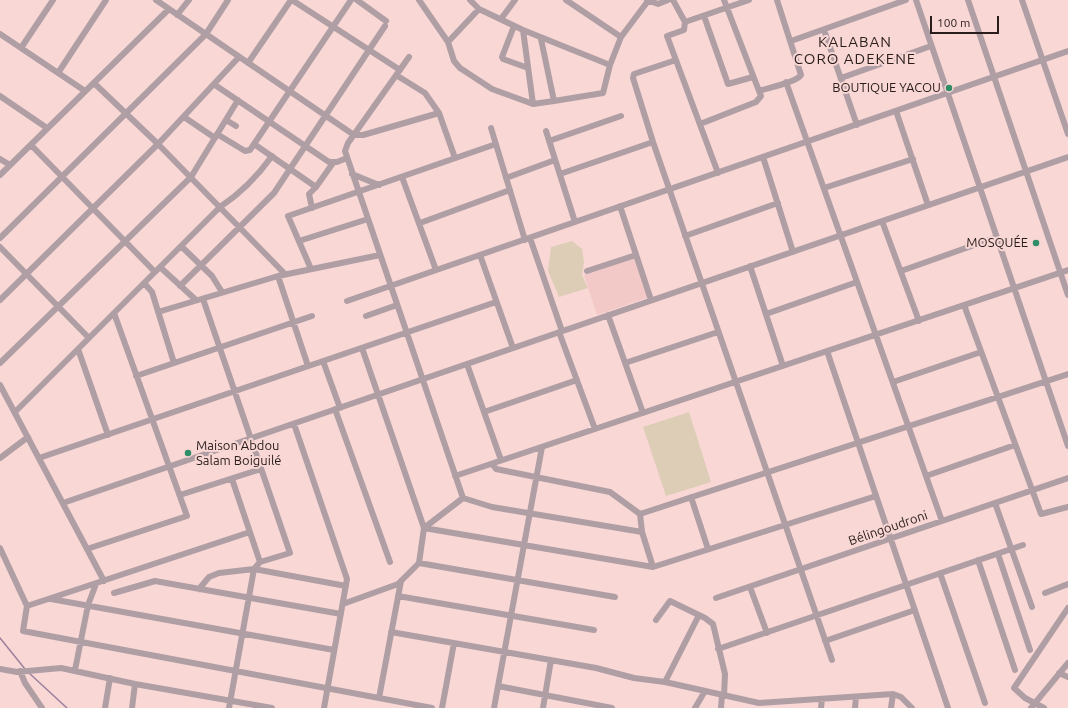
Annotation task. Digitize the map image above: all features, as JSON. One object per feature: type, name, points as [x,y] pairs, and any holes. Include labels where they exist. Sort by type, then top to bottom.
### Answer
[{"type":"street","points":[[21,48],[52,0]]},
{"type":"street","points":[[58,73],[106,0]]},
{"type":"street","points":[[156,0],[354,135],[363,135],[439,112]]},
{"type":"street","points":[[178,15],[189,0]]},
{"type":"street","points":[[248,63],[292,0],[370,50],[425,93],[439,112],[455,158]]},
{"type":"street","points":[[184,117],[245,151],[250,150],[268,121],[351,0]]},
{"type":"street","points":[[180,286],[274,193],[370,50],[386,24],[357,0]]},
{"type":"street","points":[[419,0],[448,42],[454,61],[460,68],[492,89],[533,104],[603,93],[610,65],[621,37],[647,0],[658,4],[668,0]]},
{"type":"street","points":[[470,0],[479,9],[541,39],[610,65]]},
{"type":"street","points":[[501,19],[515,0]]},
{"type":"street","points":[[566,0],[621,37]]},
{"type":"street","points":[[672,0],[685,22],[684,30],[667,36],[718,173]]},
{"type":"street","points":[[700,124],[756,102],[760,96],[724,0]]},
{"type":"street","points":[[685,22],[749,0]]},
{"type":"street","points":[[758,91],[800,77],[802,74],[777,0]]},
{"type":"street","points":[[791,41],[906,0]]},
{"type":"street","points":[[916,0],[1068,446]]},
{"type":"street","points":[[968,0],[1068,295]]},
{"type":"street","points":[[1022,0],[1068,134]]},
{"type":"street","points":[[0,238],[206,34],[225,1]]},
{"type":"street","points":[[0,175],[169,9]]},
{"type":"street","points":[[448,42],[479,9]]},
{"type":"street","points":[[704,16],[728,84],[753,77]]},
{"type":"street","points":[[514,26],[502,57],[503,59],[528,68]]},
{"type":"street","points":[[523,30],[533,104]]},
{"type":"street","points":[[824,30],[857,125]]},
{"type":"street","points":[[0,34],[85,91]]},
{"type":"street","points":[[541,39],[554,101]]},
{"type":"street","points":[[840,78],[932,46]]},
{"type":"street","points":[[347,301],[1068,51]]},
{"type":"street","points":[[0,300],[158,144],[215,85],[239,56]]},
{"type":"street","points":[[409,57],[346,147],[347,158],[463,498]]},
{"type":"street","points":[[676,60],[634,74],[633,78],[669,190],[832,660]]},
{"type":"street","points":[[786,82],[942,521]]},
{"type":"street","points":[[94,83],[158,144],[285,274]]},
{"type":"street","points":[[215,85],[333,163]]},
{"type":"street","points":[[0,96],[47,128]]},
{"type":"street","points":[[0,363],[126,242],[191,177],[238,100]]},
{"type":"street","points":[[896,111],[928,205]]},
{"type":"street","points":[[549,141],[621,116]]},
{"type":"street","points":[[226,120],[236,126]]},
{"type":"street","points":[[491,128],[510,190],[595,429]]},
{"type":"street","points":[[546,131],[575,222]]},
{"type":"street","points":[[560,174],[653,142]]},
{"type":"street","points":[[254,144],[316,187]]},
{"type":"street","points":[[311,269],[288,216],[496,144]]},
{"type":"street","points":[[31,145],[126,242],[158,270],[200,300],[220,348],[290,553],[260,562],[254,569],[229,708]]},
{"type":"street","points":[[14,412],[220,207],[244,190],[259,174],[272,156]]},
{"type":"street","points":[[763,157],[793,252]]},
{"type":"street","points":[[63,503],[1068,157]]},
{"type":"street","points":[[312,208],[309,194],[316,187],[333,163],[347,158]]},
{"type":"street","points":[[824,188],[913,158]]},
{"type":"street","points":[[0,159],[10,165]]},
{"type":"street","points":[[506,178],[555,160]]},
{"type":"street","points":[[352,174],[379,185]]},
{"type":"street","points":[[402,177],[436,270]]},
{"type":"street","points":[[420,223],[510,190]]},
{"type":"street","points":[[685,236],[778,203]]},
{"type":"street","points":[[620,206],[651,300]]},
{"type":"street","points":[[299,241],[368,219]]},
{"type":"street","points":[[882,221],[919,321]]},
{"type":"street","points":[[901,271],[997,237]]},
{"type":"street","points":[[181,246],[212,276],[222,292]]},
{"type":"street","points":[[0,247],[89,338]]},
{"type":"street","points":[[158,312],[285,274],[380,255]]},
{"type":"street","points":[[480,255],[513,348]]},
{"type":"street","points":[[587,271],[636,255]]},
{"type":"street","points":[[750,266],[783,366]]},
{"type":"street","points":[[455,476],[1068,270]]},
{"type":"street","points":[[278,276],[308,366]]},
{"type":"street","points":[[766,314],[857,282]]},
{"type":"street","points":[[144,283],[152,292],[174,363]]},
{"type":"street","points":[[39,458],[496,302]]},
{"type":"street","points":[[366,316],[397,305]]},
{"type":"street","points":[[964,305],[1041,514],[1068,507]]},
{"type":"street","points":[[87,549],[187,516],[114,313]]},
{"type":"street","points":[[608,315],[643,413]]},
{"type":"street","points":[[136,376],[312,316]]},
{"type":"street","points":[[625,364],[718,332]]},
{"type":"street","points":[[342,604],[398,584],[419,563],[424,528],[362,348]]},
{"type":"street","points":[[78,349],[108,435]]},
{"type":"street","points":[[826,351],[948,708]]},
{"type":"street","points":[[893,382],[981,352]]},
{"type":"street","points":[[323,361],[337,409],[390,562]]},
{"type":"street","points":[[467,364],[502,460]]},
{"type":"street","points":[[640,514],[1068,374]]},
{"type":"street","points":[[484,412],[577,380]]},
{"type":"street","points":[[0,385],[104,581]]},
{"type":"street","points":[[294,424],[347,579],[324,708]]},
{"type":"street","points":[[0,458],[28,437]]},
{"type":"street","points":[[926,476],[1015,445]]},
{"type":"street","points":[[494,708],[542,447]]},
{"type":"street","points":[[492,464],[496,469],[610,492],[640,514],[642,532],[653,567]]},
{"type":"street","points":[[180,495],[261,469]]},
{"type":"street","points":[[232,478],[260,562]]},
{"type":"street","name":"Bélingoudroni","points":[[716,598],[1068,478]]},
{"type":"street","points":[[424,528],[653,567],[677,561],[708,549],[876,496]]},
{"type":"street","points":[[691,497],[708,549]]},
{"type":"street","points":[[424,528],[463,498]]},
{"type":"street","points":[[463,498],[492,507],[642,532]]},
{"type":"street","points":[[995,503],[1032,607]]},
{"type":"street","points":[[27,606],[250,532]]},
{"type":"street","points":[[718,649],[1023,545]]},
{"type":"street","points":[[0,548],[27,606],[23,631],[432,708]]},
{"type":"street","points":[[998,554],[1030,650]]},
{"type":"street","points":[[978,560],[1015,670]]},
{"type":"street","points":[[419,563],[615,596]]},
{"type":"street","points":[[199,589],[209,577],[219,574],[254,569],[346,586]]},
{"type":"street","points":[[940,573],[985,703]]},
{"type":"street","points":[[114,593],[155,581],[341,614]]},
{"type":"street","points":[[379,698],[401,581]]},
{"type":"street","points":[[75,670],[88,606],[96,584]]},
{"type":"street","points":[[1045,593],[1068,584]]},
{"type":"street","points":[[750,587],[766,633]]},
{"type":"street","points":[[398,596],[510,617],[594,630]]},
{"type":"street","points":[[51,599],[334,650]]},
{"type":"street","points":[[656,620],[670,601],[713,624],[725,674],[721,708]]},
{"type":"street","points":[[1044,708],[1033,706],[1014,688],[1068,608]]},
{"type":"street","points":[[825,641],[915,610]]},
{"type":"street","points":[[665,682],[698,615]]},
{"type":"street","points":[[391,632],[596,668],[634,678],[665,682],[723,695],[758,706],[786,705],[822,699],[893,694],[901,697],[912,708]]},
{"type":"street","points":[[442,708],[454,643]]},
{"type":"street","points":[[543,708],[551,660]]},
{"type":"street","points":[[1033,706],[1068,663]]},
{"type":"street","points":[[0,669],[22,671],[51,668],[75,670],[135,684],[272,708]]},
{"type":"street","points":[[22,671],[25,683],[42,708]]},
{"type":"street","points":[[1059,673],[1068,677]]},
{"type":"street","points":[[105,708],[110,678]]},
{"type":"street","points":[[132,708],[135,684]]},
{"type":"street","points":[[498,686],[612,708]]},
{"type":"street","points":[[695,708],[705,691]]},
{"type":"street","points":[[891,708],[893,694]]},
{"type":"street","points":[[855,708],[856,697]]},
{"type":"street","points":[[821,708],[822,699]]},
{"type":"shaded area","points":[[572,241],[582,249],[584,262],[582,275],[588,288],[559,297],[548,271],[551,247]]},
{"type":"shaded area","points":[[635,258],[649,297],[597,315],[584,275]]},
{"type":"shaded area","points":[[689,412],[711,482],[666,496],[643,427]]},
{"type":"waterway","points":[[0,638],[25,669]]},
{"type":"waterway","points":[[29,673],[67,708]]},
{"type":"place","name":"BOUTIQUE YACOU","points":[[949,88]]},
{"type":"place","name":"MOSQUÉE","points":[[1036,243]]},
{"type":"place","name":"Maison Abdou Salam Boiguilé","points":[[188,453]]},
{"type":"district","name":"KALABAN CORO ADEKENE","points":[[855,50]]}]
